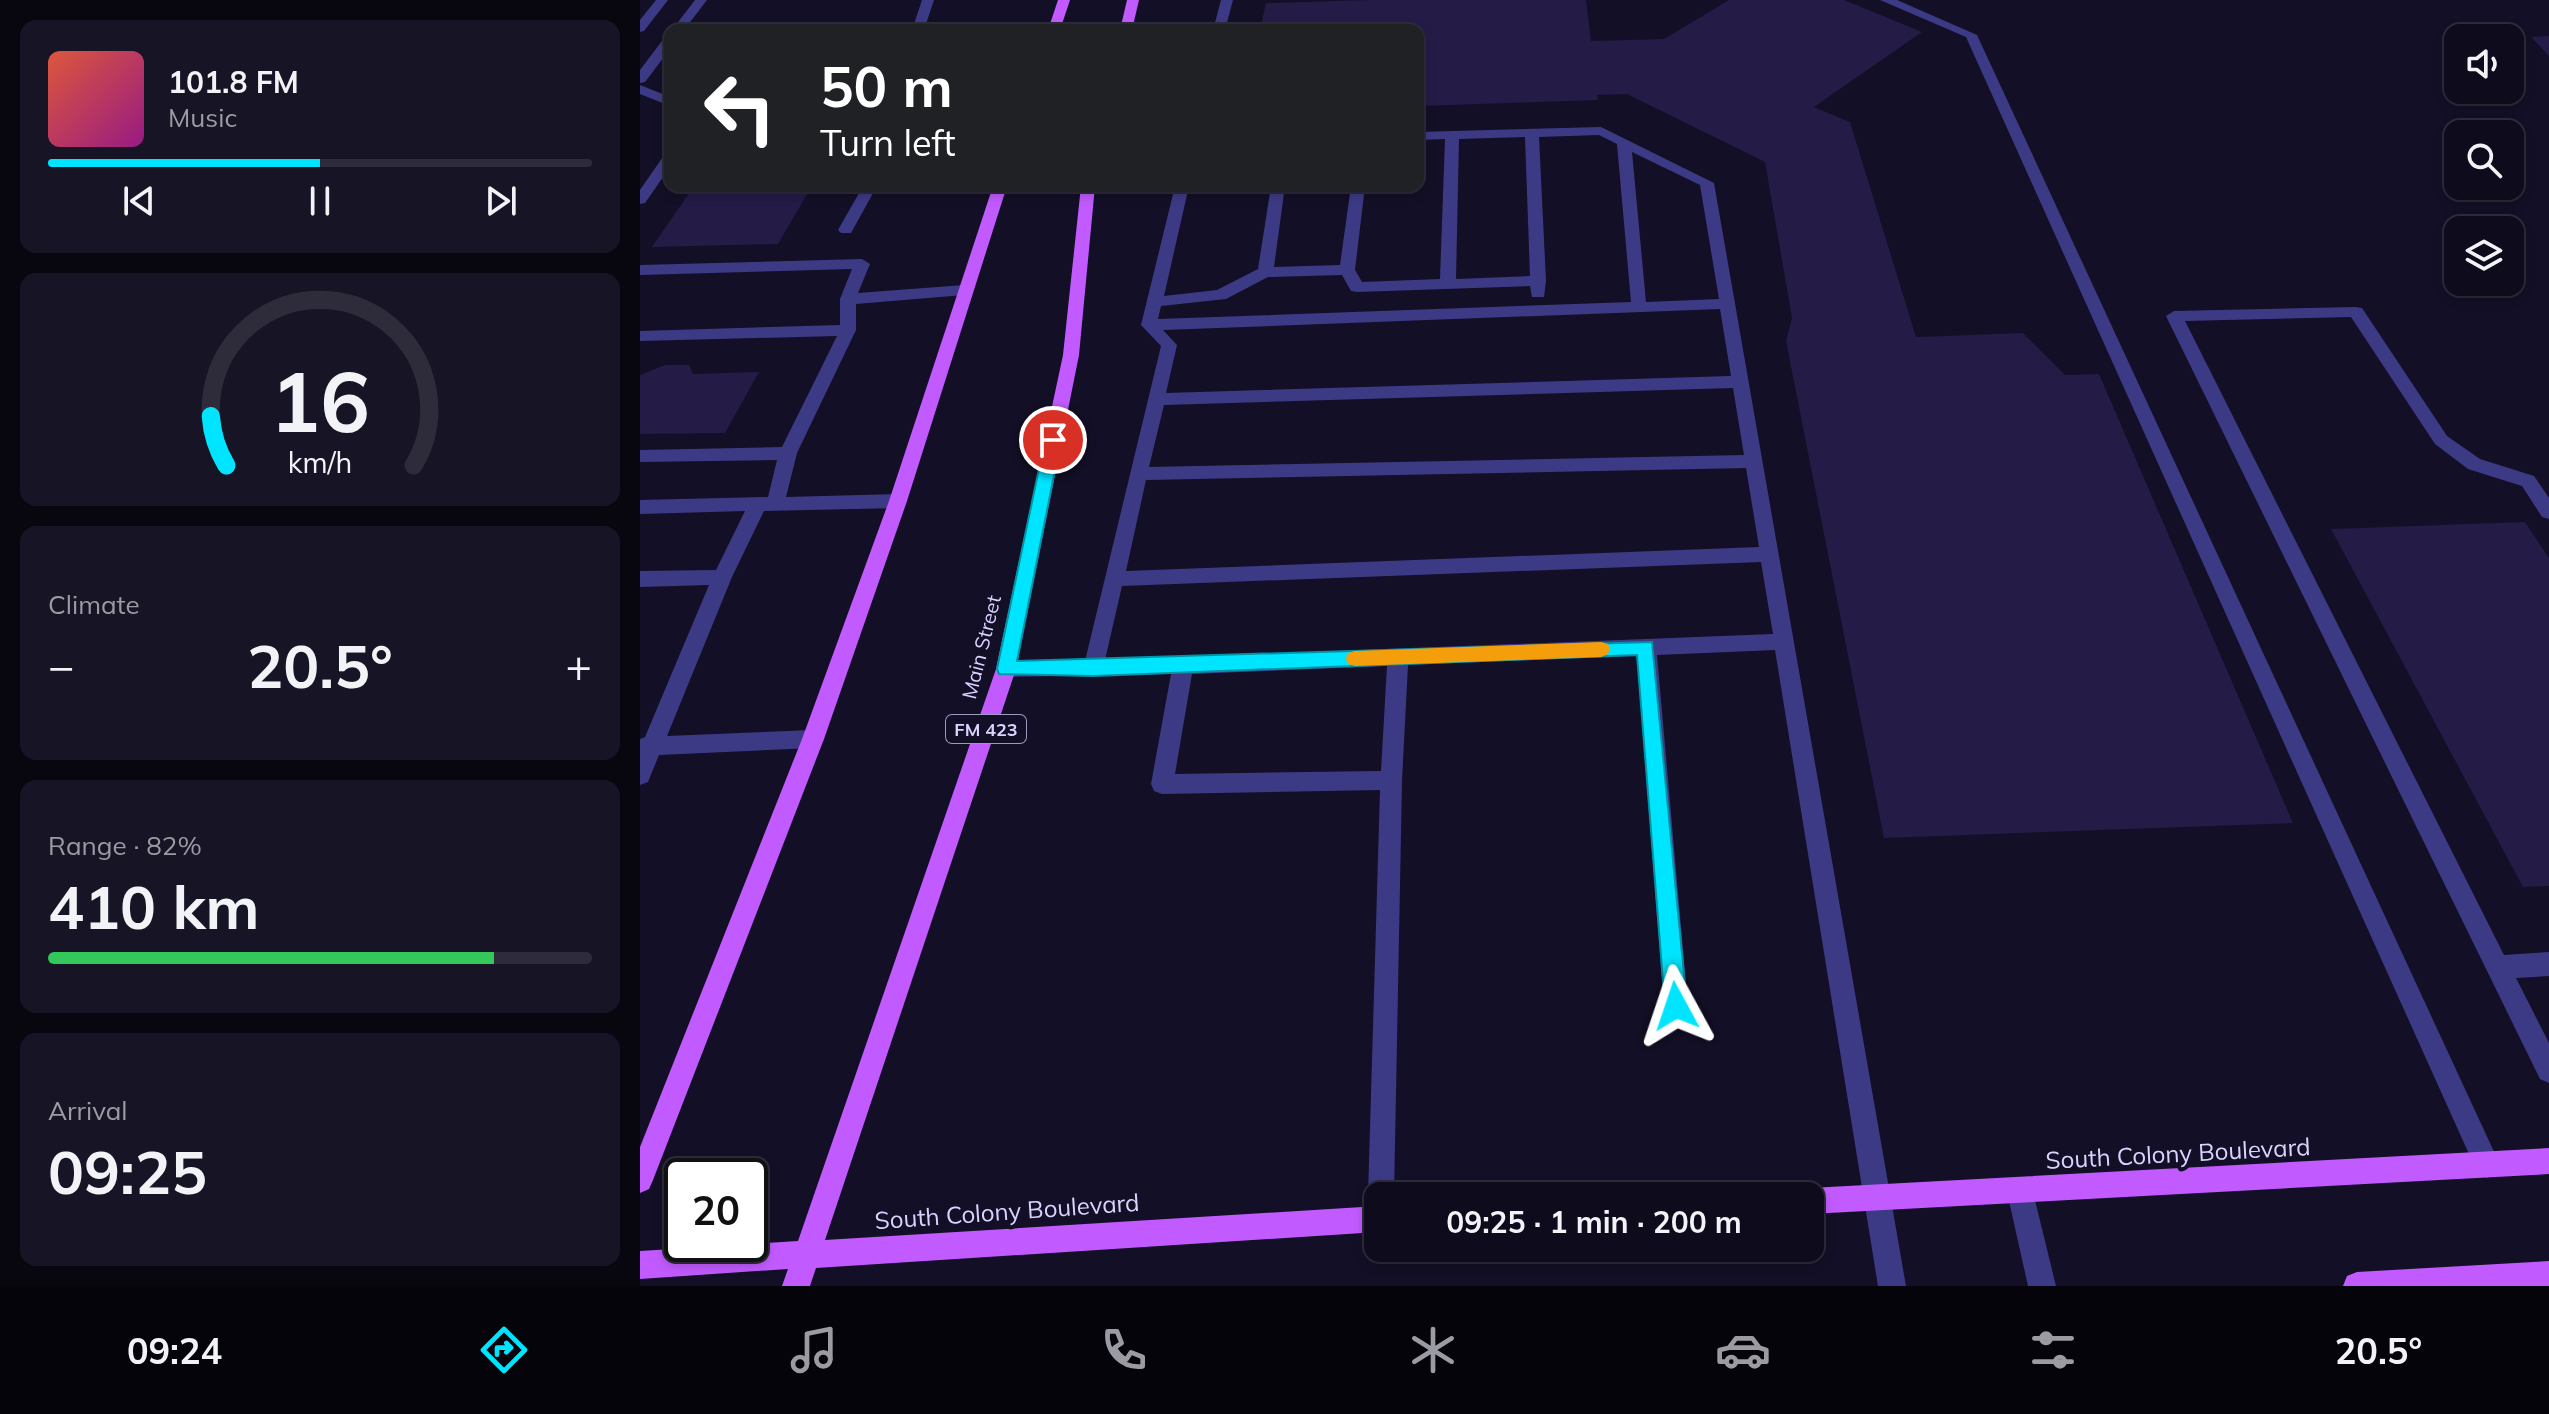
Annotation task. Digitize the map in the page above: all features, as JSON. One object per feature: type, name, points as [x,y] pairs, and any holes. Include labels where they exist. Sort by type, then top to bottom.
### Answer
[{"type":"main road","points":[[1056,24],[1064,0]]},
{"type":"main road","points":[[1127,24],[1133,0]]},
{"type":"main road","points":[[640,1180],[813,739],[898,501],[998,192]]},
{"type":"main road","name":"Main Street","points":[[796,1286],[1006,669],[1071,355],[1087,192]]},
{"type":"main road","name":"South Colony Boulevard","points":[[1824,1200],[2549,1161]]},
{"type":"main road","name":"South Colony Boulevard","points":[[640,1265],[1364,1220]]},
{"type":"main road","points":[[2357,1286],[2549,1275]]},
{"type":"street","points":[[640,28],[662,0]]},
{"type":"street","points":[[683,24],[701,0]]},
{"type":"street","points":[[920,24],[928,0]]},
{"type":"street","points":[[1221,24],[1227,0]]},
{"type":"street","points":[[1886,0],[1971,35],[2487,1165]]},
{"type":"street","points":[[640,79],[664,48]]},
{"type":"street","points":[[640,89],[664,99]]},
{"type":"street","points":[[1424,136],[1601,131],[1707,183],[1892,1286]]},
{"type":"street","points":[[1532,133],[1539,311]]},
{"type":"street","points":[[1448,284],[1452,135]]},
{"type":"street","points":[[1624,142],[1639,307]]},
{"type":"street","points":[[640,200],[664,166]]},
{"type":"street","points":[[846,230],[867,192]]},
{"type":"street","points":[[1149,325],[1181,192]]},
{"type":"street","points":[[1265,272],[1277,192]]},
{"type":"street","points":[[1355,317],[1357,287],[1347,270],[1357,192]]},
{"type":"street","points":[[640,270],[862,264],[848,299],[848,330],[788,453],[767,504],[722,577],[647,746],[640,775]]},
{"type":"street","points":[[1155,302],[1220,295],[1265,272],[1347,270]]},
{"type":"street","points":[[1357,287],[1538,281]]},
{"type":"street","points":[[848,299],[964,290]]},
{"type":"street","points":[[1149,325],[1727,304]]},
{"type":"street","points":[[2549,512],[2528,481],[2474,464],[2441,440],[2356,312],[2174,316],[2549,1070]]},
{"type":"street","points":[[1093,669],[1169,345],[1149,325]]},
{"type":"street","points":[[640,336],[848,330]]},
{"type":"street","points":[[1156,399],[1740,382]]},
{"type":"street","points":[[640,456],[788,453]]},
{"type":"street","points":[[1139,474],[1753,461]]},
{"type":"street","points":[[640,507],[898,501]]},
{"type":"street","points":[[1113,579],[1769,554]]},
{"type":"street","points":[[640,579],[722,577]]},
{"type":"street","points":[[1006,669],[1093,669],[1783,642]]},
{"type":"street","points":[[1646,647],[1676,1006]]},
{"type":"street","points":[[1381,1182],[1391,780],[1398,657]]},
{"type":"street","points":[[1183,665],[1162,784],[1391,780]]},
{"type":"street","points":[[647,746],[813,739]]},
{"type":"street","points":[[2498,967],[2549,964]]},
{"type":"street","points":[[2020,1192],[2042,1286]]},
{"type":"building","points":[[1586,0],[1591,41],[1664,39],[1729,0],[1844,0],[1922,32],[1814,107],[1850,122],[1916,337],[2023,333],[2065,375],[2099,374],[2293,823],[1884,838],[1786,341],[1792,318],[1765,162],[1627,94],[1597,95],[1598,100],[1424,106],[1424,24],[1261,24],[1266,3]]},
{"type":"building","points":[[2549,36],[2549,56],[2531,37]]},
{"type":"building","points":[[690,192],[808,192],[778,244],[652,247]]},
{"type":"building","points":[[665,365],[689,365],[693,374],[759,372],[725,433],[640,434],[640,375]]},
{"type":"building","points":[[2525,522],[2549,558],[2549,886],[2523,887],[2331,529]]},
{"type":"slow traffic","points":[[1355,658],[1601,649]]},
{"type":"route","points":[[1053,440],[1006,669],[1093,669],[1646,647],[1676,1006]]}]
